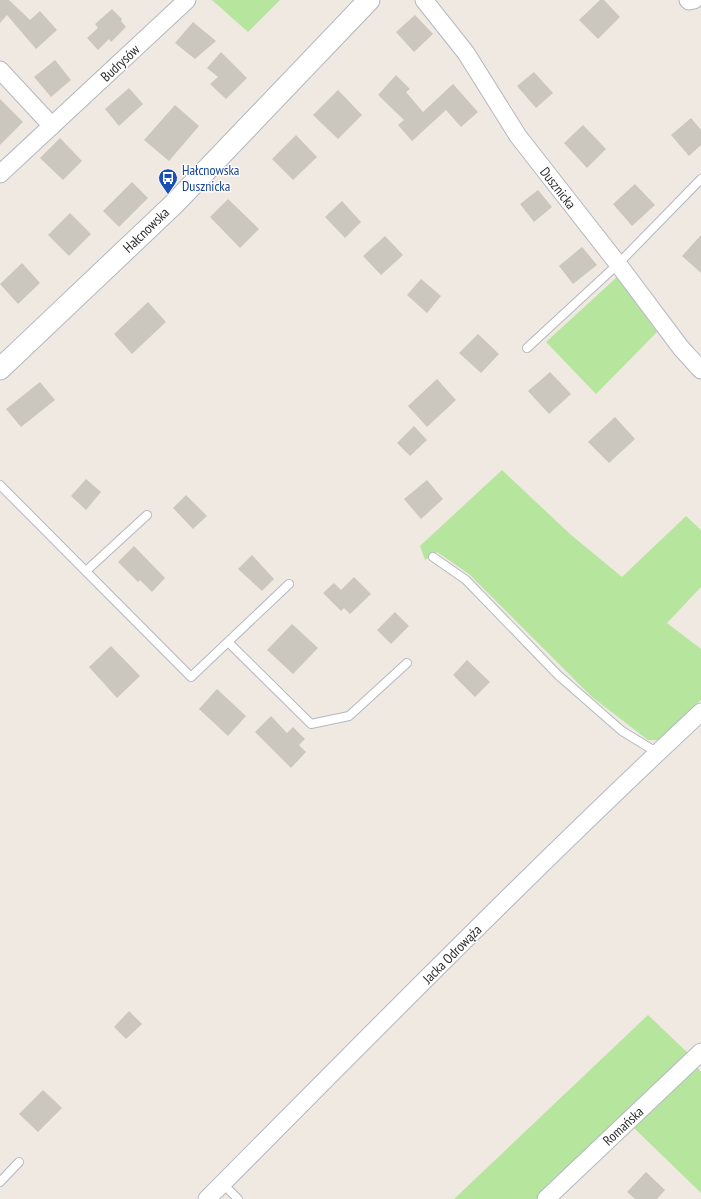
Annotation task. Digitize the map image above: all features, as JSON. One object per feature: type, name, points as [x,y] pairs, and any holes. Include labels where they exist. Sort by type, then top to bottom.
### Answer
[{"type":"street","name":"Budrysów","points":[[0,174],[187,0]]},
{"type":"street","name":"Hałcnowska","points":[[0,369],[175,203],[369,0]]},
{"type":"street","name":"Dusznicka","points":[[424,0],[466,53],[518,136],[618,264],[681,348],[701,370]]},
{"type":"street","points":[[688,0],[694,0]]},
{"type":"street","points":[[0,70],[52,126]]},
{"type":"street","name":"Jacka Odrowąża","points":[[207,1199],[441,964],[701,712]]},
{"type":"street","name":"Romańska","points":[[546,1199],[701,1052]]},
{"type":"lane","points":[[527,348],[618,264],[701,179]]},
{"type":"lane","points":[[0,485],[191,676],[289,584]]},
{"type":"lane","points":[[86,571],[147,515]]},
{"type":"lane","points":[[433,557],[466,580],[558,675],[622,731],[658,753]]},
{"type":"lane","points":[[228,642],[311,724],[349,716],[407,663]]},
{"type":"lane","points":[[0,1182],[19,1162]]},
{"type":"lane","points":[[222,1183],[238,1199]]},
{"type":"green space","points":[[212,0],[280,0],[248,32]]},
{"type":"green space","points":[[617,277],[657,332],[596,394],[546,342]]},
{"type":"green space","points":[[502,470],[570,534],[622,577],[686,516],[701,530],[701,587],[667,623],[701,649],[701,700],[658,740],[648,740],[592,697],[469,574],[437,552],[425,560],[420,546]]},
{"type":"green space","points":[[648,1015],[691,1056],[539,1199],[454,1199]]},
{"type":"green space","points":[[697,1067],[701,1072],[701,1193],[633,1127]]},
{"type":"building","points":[[0,0],[9,0],[30,20],[40,11],[57,30],[36,49],[7,15],[0,23]]},
{"type":"building","points":[[600,0],[604,0],[620,17],[598,39],[579,20]]},
{"type":"building","points":[[112,9],[122,19],[121,21],[126,27],[111,42],[109,39],[98,50],[87,38],[98,28],[95,24]]},
{"type":"building","points":[[415,15],[433,34],[414,52],[396,32]]},
{"type":"building","points":[[193,22],[216,41],[195,59],[175,43]]},
{"type":"building","points":[[221,52],[247,78],[226,99],[210,84],[218,77],[207,68]]},
{"type":"building","points":[[55,60],[71,80],[51,97],[34,77]]},
{"type":"building","points":[[534,72],[553,93],[536,108],[517,86]]},
{"type":"building","points":[[396,75],[410,89],[406,92],[423,112],[453,84],[478,112],[461,127],[446,110],[412,141],[398,125],[404,120],[378,95]]},
{"type":"building","points":[[129,88],[143,104],[119,126],[105,109]]},
{"type":"building","points":[[338,90],[362,115],[338,139],[313,115]]},
{"type":"building","points":[[0,99],[23,122],[0,145]]},
{"type":"building","points":[[175,105],[199,126],[169,161],[144,140]]},
{"type":"building","points":[[691,118],[701,130],[701,145],[689,156],[671,135]]},
{"type":"building","points":[[583,125],[606,149],[587,168],[564,143]]},
{"type":"building","points":[[296,135],[317,157],[293,180],[272,159]]},
{"type":"building","points":[[60,138],[82,161],[63,180],[40,158]]},
{"type":"building","points":[[132,182],[148,198],[119,227],[103,211]]},
{"type":"building","points":[[635,184],[655,205],[632,226],[613,204]]},
{"type":"building","points":[[538,190],[552,207],[534,222],[520,204]]},
{"type":"building","points":[[228,199],[259,229],[240,248],[210,217]]},
{"type":"building","points":[[342,201],[361,222],[345,238],[325,217]]},
{"type":"building","points":[[70,213],[91,234],[69,256],[48,235]]},
{"type":"building","points":[[701,235],[701,273],[682,256]]},
{"type":"building","points":[[385,236],[403,255],[381,275],[363,256]]},
{"type":"building","points":[[582,247],[597,265],[573,284],[559,266]]},
{"type":"building","points":[[22,263],[40,283],[18,304],[0,284]]},
{"type":"building","points":[[421,279],[441,296],[427,313],[407,295]]},
{"type":"building","points":[[148,302],[166,322],[132,354],[114,334]]},
{"type":"building","points":[[478,334],[499,354],[481,373],[459,353]]},
{"type":"building","points":[[550,372],[571,394],[549,414],[528,391]]},
{"type":"building","points":[[437,379],[456,400],[427,427],[408,406]]},
{"type":"building","points":[[40,382],[55,400],[21,427],[6,409]]},
{"type":"building","points":[[615,417],[635,439],[609,463],[588,442]]},
{"type":"building","points":[[414,426],[427,440],[410,456],[397,443]]},
{"type":"building","points":[[86,479],[101,492],[86,510],[71,496]]},
{"type":"building","points":[[427,480],[443,499],[421,519],[404,499]]},
{"type":"building","points":[[186,495],[207,516],[193,529],[173,508]]},
{"type":"building","points":[[134,546],[165,578],[152,592],[140,580],[138,582],[118,562]]},
{"type":"building","points":[[252,555],[274,579],[262,591],[238,569]]},
{"type":"building","points":[[354,577],[371,594],[350,614],[344,608],[341,611],[323,593],[334,583],[341,590]]},
{"type":"building","points":[[395,612],[409,626],[391,644],[377,630]]},
{"type":"building","points":[[292,624],[318,648],[293,674],[267,650]]},
{"type":"building","points":[[111,646],[140,676],[117,698],[89,667]]},
{"type":"building","points":[[467,660],[490,682],[475,697],[453,675]]},
{"type":"building","points":[[217,689],[246,716],[228,736],[199,709]]},
{"type":"building","points":[[271,716],[287,733],[293,727],[305,739],[299,745],[306,752],[291,768],[255,732]]},
{"type":"building","points":[[129,1011],[142,1024],[126,1039],[114,1027]]},
{"type":"building","points":[[43,1090],[62,1108],[38,1132],[19,1114]]},
{"type":"building","points":[[646,1172],[665,1190],[657,1199],[635,1199],[627,1192]]},
{"type":"place","name":"Hałcnowska Dusznicka","points":[[168,195]]}]
